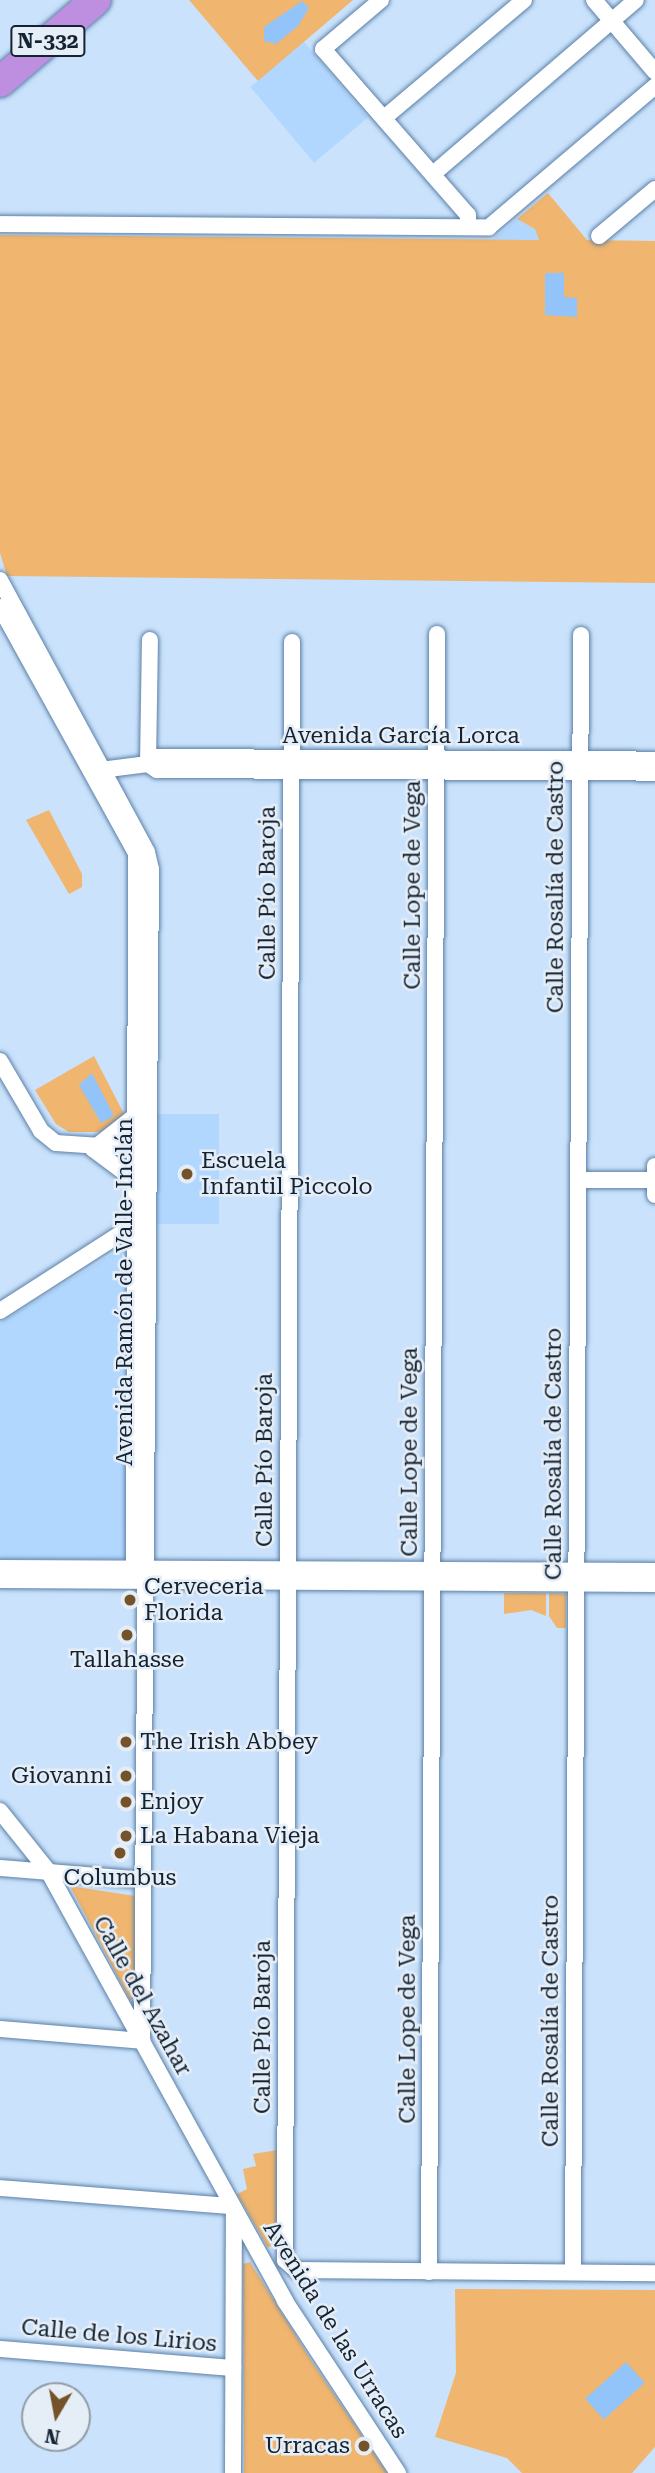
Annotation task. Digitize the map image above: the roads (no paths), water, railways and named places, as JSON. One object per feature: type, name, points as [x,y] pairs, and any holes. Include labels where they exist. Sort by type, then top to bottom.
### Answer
[{"type":"highway","name":"N-332","points":[[0,82],[96,0]]},
{"type":"street","points":[[381,0],[323,49],[468,215],[468,227]]},
{"type":"street","points":[[383,118],[524,0]]},
{"type":"street","points":[[594,0],[655,72]]},
{"type":"street","points":[[433,174],[636,0]]},
{"type":"street","points":[[0,224],[489,227],[655,86]]},
{"type":"street","points":[[599,236],[655,189]]},
{"type":"street","name":"Avenida Ramón de Valle-Inclán","points":[[0,580],[136,853],[136,1115],[142,1149],[136,1181],[142,1220]]},
{"type":"street","name":"Avenida Ramón de Valle-Inclán","points":[[0,607],[96,769],[151,869],[142,1149],[146,1880],[142,2041]]},
{"type":"street","name":"Calle Lope de Vega","points":[[429,2272],[437,634]]},
{"type":"street","name":"Calle Rosalía de Castro","points":[[573,2273],[580,635]]},
{"type":"street","points":[[148,764],[150,640]]},
{"type":"street","name":"Calle Pío Baroja","points":[[285,2255],[292,642]]},
{"type":"street","name":"Avenida García Lorca","points":[[580,766],[655,760]]},
{"type":"street","name":"Avenida García Lorca","points":[[96,769],[148,764],[580,766],[655,773]]},
{"type":"street","points":[[0,1061],[48,1138],[93,1149],[142,1149]]},
{"type":"street","points":[[93,1149],[136,1115]]},
{"type":"street","points":[[93,1149],[136,1181]]},
{"type":"street","points":[[578,1181],[654,1180]]},
{"type":"street","points":[[0,1311],[142,1220]]},
{"type":"street","points":[[0,1568],[288,1575],[576,1577],[655,1584]]},
{"type":"street","points":[[576,1577],[655,1571]]},
{"type":"street","points":[[0,1580],[143,1572]]},
{"type":"street","name":"Calle del Azahar","points":[[0,1811],[48,1871],[232,2208]]},
{"type":"street","points":[[0,1868],[146,1880]]},
{"type":"street","points":[[0,2029],[142,2041]]},
{"type":"street","points":[[0,2188],[232,2208],[233,2473]]},
{"type":"street","name":"Avenida de las Urracas","points":[[232,2208],[261,2261],[398,2473]]},
{"type":"street","points":[[261,2261],[285,2255],[296,2270],[655,2273]]},
{"type":"street","name":"Calle de los Lirios","points":[[0,2349],[233,2368]]},
{"type":"place","name":"Escuela Infantil Piccolo","points":[[187,1174]]},
{"type":"place","name":"Cerveceria Florida","points":[[130,1600]]},
{"type":"place","name":"Tallahasse","points":[[127,1635]]},
{"type":"place","name":"The Irish Abbey","points":[[126,1742]]},
{"type":"place","name":"Giovanni","points":[[126,1776]]},
{"type":"place","name":"Enjoy","points":[[126,1802]]},
{"type":"place","name":"La Habana Vieja","points":[[126,1836]]},
{"type":"place","name":"Columbus","points":[[120,1853]]},
{"type":"place","name":"Urracas","points":[[364,2446]]}]
